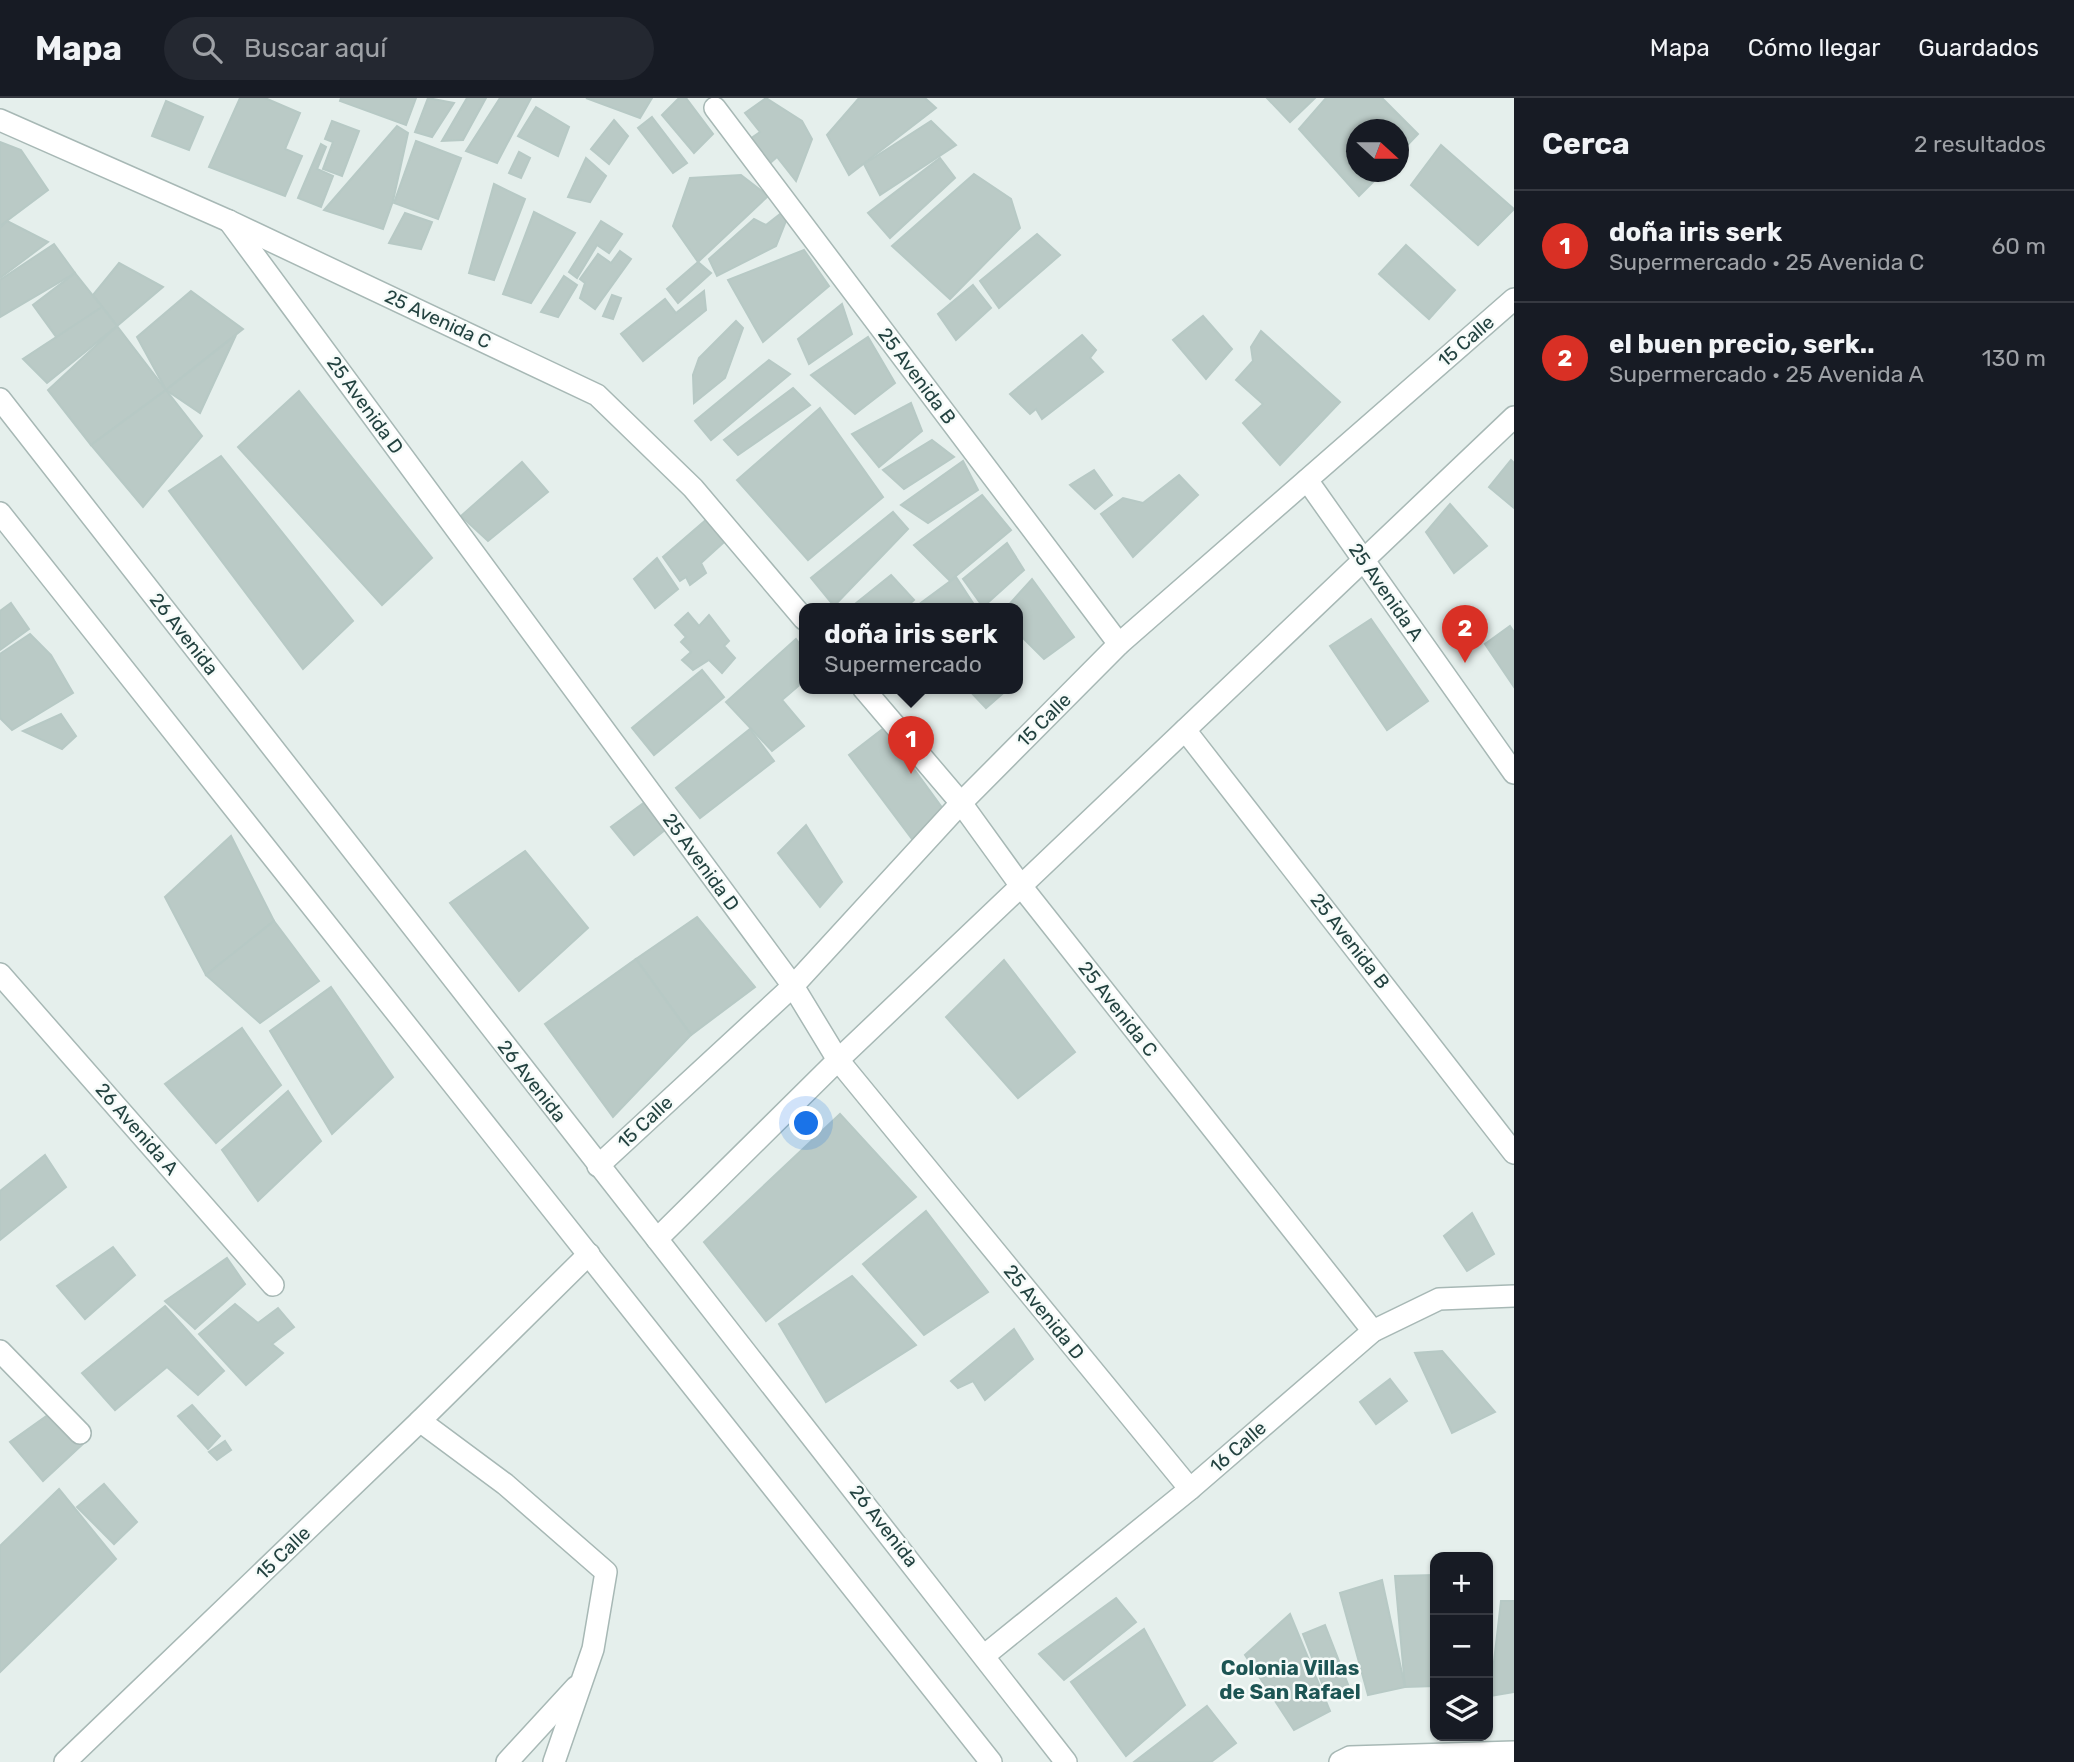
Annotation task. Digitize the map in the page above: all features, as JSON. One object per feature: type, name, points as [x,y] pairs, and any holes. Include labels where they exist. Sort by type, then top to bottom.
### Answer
[{"type":"street","name":"25 Avenida B","points":[[715,108],[1119,644]]},
{"type":"street","name":"25 Avenida C","points":[[0,120],[229,221],[597,395],[693,488],[799,613]]},
{"type":"street","name":"25 Avenida D","points":[[229,221],[793,986],[838,1060],[1190,1489]]},
{"type":"street","name":"15 Calle","points":[[598,1166],[793,986],[961,803],[1119,644],[1514,299]]},
{"type":"street","name":"26 Avenida","points":[[0,398],[598,1166],[985,1654],[1066,1762]]},
{"type":"street","points":[[657,1239],[838,1060],[1514,417]]},
{"type":"street","name":"25 Avenida A","points":[[1307,480],[1513,770]]},
{"type":"street","points":[[0,513],[991,1762]]},
{"type":"street","name":"25 Avenida C","points":[[868,694],[961,803],[1021,886],[1373,1331]]},
{"type":"street","name":"25 Avenida B","points":[[1185,730],[1514,1153]]},
{"type":"street","name":"26 Avenida A","points":[[0,974],[273,1284]]},
{"type":"street","name":"15 Calle","points":[[65,1762],[420,1421],[589,1254]]},
{"type":"street","name":"16 Calle","points":[[985,1654],[1190,1489],[1373,1331],[1439,1299],[1514,1296]]},
{"type":"street","points":[[0,1352],[80,1433]]},
{"type":"street","points":[[420,1421],[505,1484],[606,1572],[593,1649],[554,1762]]},
{"type":"street","points":[[507,1762],[582,1681]]},
{"type":"street","points":[[1340,1762],[1350,1757],[1514,1752]]},
{"type":"building","points":[[240,98],[265,98],[300,113],[285,149],[302,156],[285,196],[209,167]]},
{"type":"building","points":[[341,98],[416,98],[406,125],[340,101]]},
{"type":"building","points":[[428,98],[454,103],[432,137],[415,132]]},
{"type":"building","points":[[467,98],[486,98],[463,140],[442,141]]},
{"type":"building","points":[[500,98],[531,98],[497,163],[466,151]]},
{"type":"building","points":[[586,98],[652,98],[640,118]]},
{"type":"building","points":[[679,98],[686,98],[713,134],[694,153],[662,115]]},
{"type":"building","points":[[766,98],[802,121],[812,139],[796,181],[777,157],[769,164],[750,139],[760,132],[745,113]]},
{"type":"building","points":[[859,98],[925,98],[936,108],[849,175],[827,135]]},
{"type":"building","points":[[1267,98],[1315,98],[1290,122]]},
{"type":"building","points":[[1326,98],[1382,98],[1403,119],[1346,119],[1346,181],[1299,129]]},
{"type":"building","points":[[166,101],[203,117],[189,150],[152,136]]},
{"type":"building","points":[[536,107],[569,127],[558,156],[518,136]]},
{"type":"building","points":[[652,117],[687,163],[673,173],[638,128]]},
{"type":"building","points":[[614,120],[628,136],[609,164],[591,149]]},
{"type":"building","points":[[332,121],[359,131],[342,176],[323,169],[333,142],[325,139]]},
{"type":"building","points":[[931,121],[956,145],[880,195],[864,164]]},
{"type":"building","points":[[1409,125],[1418,134],[1409,143]]},
{"type":"building","points":[[397,126],[408,133],[393,201],[383,229],[324,210]]},
{"type":"building","points":[[416,141],[461,158],[438,219],[394,203]]},
{"type":"building","points":[[0,142],[21,150],[48,190],[0,226]]},
{"type":"building","points":[[321,144],[326,147],[317,169],[333,176],[321,207],[298,198]]},
{"type":"building","points":[[1441,145],[1514,209],[1478,245],[1411,185]]},
{"type":"building","points":[[519,152],[530,158],[521,178],[509,173]]},
{"type":"building","points":[[586,158],[606,176],[590,202],[568,197]]},
{"type":"building","points":[[940,158],[955,178],[890,238],[868,213]]},
{"type":"building","points":[[974,174],[1011,199],[1020,228],[950,299],[892,246]]},
{"type":"building","points":[[741,175],[768,196],[698,262],[673,226],[690,178]]},
{"type":"building","points":[[1346,182],[1373,182],[1359,196]]},
{"type":"building","points":[[494,184],[525,199],[494,280],[469,273]]},
{"type":"building","points":[[784,211],[788,216],[776,246],[717,276],[709,259],[754,219],[766,225]]},
{"type":"building","points":[[534,212],[575,233],[531,303],[503,294]]},
{"type":"building","points":[[405,213],[432,222],[421,249],[389,243]]},
{"type":"building","points":[[7,221],[48,242],[0,278],[0,228]]},
{"type":"building","points":[[601,221],[622,234],[609,253],[597,245],[577,278],[569,272]]},
{"type":"building","points":[[1037,234],[1060,255],[999,308],[980,281]]},
{"type":"building","points":[[54,244],[75,273],[0,317],[0,280]]},
{"type":"building","points":[[1406,245],[1455,290],[1429,319],[1379,274]]},
{"type":"building","points":[[804,250],[829,286],[763,342],[728,280]]},
{"type":"building","points":[[620,251],[631,259],[595,309],[580,298],[585,283],[580,279],[598,254],[611,263]]},
{"type":"building","points":[[698,262],[711,273],[678,303],[667,289]]},
{"type":"building","points":[[119,263],[163,287],[117,326],[93,295]]},
{"type":"building","points":[[75,273],[102,307],[57,338],[33,305]]},
{"type":"building","points":[[564,276],[577,285],[558,317],[541,312]]},
{"type":"building","points":[[973,285],[991,308],[956,340],[938,314]]},
{"type":"building","points":[[191,291],[243,329],[166,390],[137,337]]},
{"type":"building","points":[[704,291],[706,310],[643,361],[621,334],[665,299],[676,313]]},
{"type":"building","points":[[612,295],[621,298],[613,319],[603,316]]},
{"type":"building","points":[[842,304],[852,334],[809,364],[798,339]]},
{"type":"building","points":[[102,307],[117,326],[47,383],[23,359]]},
{"type":"building","points":[[1203,316],[1232,349],[1206,379],[1173,340]]},
{"type":"building","points":[[736,321],[743,328],[725,378],[694,403],[693,375],[699,358]]},
{"type":"building","points":[[117,326],[166,390],[91,445],[48,390]]},
{"type":"building","points":[[1261,331],[1340,402],[1280,465],[1243,423],[1263,404],[1236,380],[1253,361],[1251,347]]},
{"type":"building","points":[[236,335],[200,413],[166,390]]},
{"type":"building","points":[[1082,335],[1096,350],[1090,358],[1103,372],[1042,419],[1036,409],[1030,414],[1010,394]]},
{"type":"building","points":[[868,337],[895,383],[855,414],[811,375]]},
{"type":"building","points":[[769,360],[790,374],[711,440],[695,421]]},
{"type":"building","points":[[793,388],[810,405],[738,455],[724,440]]},
{"type":"building","points":[[166,390],[202,436],[143,507],[91,445]]},
{"type":"building","points":[[299,391],[432,558],[382,605],[238,447]]},
{"type":"building","points":[[911,403],[922,431],[879,467],[852,434]]},
{"type":"building","points":[[820,408],[883,497],[808,560],[737,480]]},
{"type":"building","points":[[932,440],[954,457],[904,489],[883,470]]},
{"type":"building","points":[[221,456],[353,621],[303,669],[169,491]]},
{"type":"building","points":[[1511,460],[1514,463],[1514,508],[1489,487]]},
{"type":"building","points":[[963,461],[978,490],[928,523],[901,505]]},
{"type":"building","points":[[522,462],[548,492],[488,541],[461,516]]},
{"type":"building","points":[[1094,470],[1112,495],[1095,509],[1070,485]]},
{"type":"building","points":[[1179,475],[1198,495],[1133,557],[1101,514],[1123,498],[1143,503]]},
{"type":"building","points":[[982,495],[1011,530],[950,581],[914,545]]},
{"type":"building","points":[[1450,504],[1487,546],[1454,573],[1426,532]]},
{"type":"building","points":[[893,512],[908,529],[837,603],[832,603],[811,578]]},
{"type":"building","points":[[707,519],[724,542],[701,563],[706,573],[690,585],[686,577],[680,581],[663,557]]},
{"type":"building","points":[[1007,543],[1024,570],[987,603],[980,603],[963,579]]},
{"type":"building","points":[[657,558],[678,589],[655,608],[634,579]]},
{"type":"building","points":[[891,575],[914,600],[911,603],[856,603]]},
{"type":"building","points":[[956,577],[973,603],[921,603]]},
{"type":"building","points":[[1032,579],[1074,637],[1044,659],[1023,638],[1023,603],[1010,603]]},
{"type":"building","points":[[11,603],[29,629],[0,650],[0,611]]},
{"type":"building","points":[[688,613],[699,626],[709,615],[729,641],[724,646],[735,658],[722,673],[709,660],[693,670],[682,660],[691,652],[681,642],[686,637],[675,625]]},
{"type":"building","points":[[1371,619],[1428,701],[1387,730],[1330,646]]},
{"type":"building","points":[[1510,626],[1514,632],[1514,687],[1485,644]]},
{"type":"building","points":[[30,634],[51,655],[73,693],[12,730],[0,718],[0,654]]},
{"type":"building","points":[[796,639],[799,643],[799,685],[782,700],[804,726],[772,751],[726,702]]},
{"type":"building","points":[[702,670],[724,697],[654,755],[632,728]]},
{"type":"building","points":[[973,694],[1002,694],[986,708]]},
{"type":"building","points":[[61,714],[76,736],[62,749],[23,731]]},
{"type":"building","points":[[884,728],[943,809],[912,839],[849,755]]},
{"type":"building","points":[[750,729],[774,761],[700,818],[676,788]]},
{"type":"building","points":[[645,802],[666,829],[634,855],[611,827]]},
{"type":"building","points":[[806,825],[842,882],[820,907],[778,853]]},
{"type":"building","points":[[231,836],[274,921],[206,975],[165,897]]},
{"type":"building","points":[[525,851],[588,928],[519,991],[450,903]]},
{"type":"building","points":[[697,917],[755,987],[691,1035],[636,959]]},
{"type":"building","points":[[274,921],[319,981],[260,1023],[206,975]]},
{"type":"building","points":[[636,959],[691,1035],[613,1117],[545,1024]]},
{"type":"building","points":[[1004,960],[1075,1052],[1018,1098],[946,1017]]},
{"type":"building","points":[[331,987],[393,1077],[332,1134],[270,1031]]},
{"type":"building","points":[[242,1028],[281,1085],[216,1143],[165,1084]]},
{"type":"building","points":[[288,1091],[321,1141],[258,1201],[222,1150]]},
{"type":"building","points":[[840,1114],[916,1197],[766,1321],[704,1242]]},
{"type":"building","points":[[45,1155],[66,1187],[0,1240],[0,1191]]},
{"type":"building","points":[[926,1211],[988,1292],[924,1335],[863,1264]]},
{"type":"building","points":[[1472,1213],[1494,1254],[1467,1271],[1444,1236]]},
{"type":"building","points":[[113,1247],[135,1275],[85,1319],[57,1286]]},
{"type":"building","points":[[227,1258],[245,1284],[195,1329],[165,1301]]},
{"type":"building","points":[[852,1276],[916,1345],[826,1402],[779,1324]]},
{"type":"building","points":[[235,1304],[258,1323],[278,1308],[294,1327],[272,1344],[283,1353],[246,1385],[199,1334]]},
{"type":"building","points":[[165,1306],[224,1371],[198,1395],[167,1367],[115,1410],[82,1373]]},
{"type":"building","points":[[1014,1329],[1033,1359],[985,1400],[973,1381],[958,1388],[951,1381]]},
{"type":"building","points":[[1442,1351],[1495,1412],[1452,1433],[1415,1353]]},
{"type":"building","points":[[1390,1379],[1407,1401],[1376,1424],[1360,1402]]},
{"type":"building","points":[[192,1405],[220,1436],[208,1449],[178,1416]]},
{"type":"building","points":[[52,1412],[85,1442],[43,1481],[10,1442]]},
{"type":"building","points":[[225,1441],[231,1450],[217,1460],[209,1452]]},
{"type":"building","points":[[104,1484],[137,1522],[114,1544],[77,1507]]},
{"type":"building","points":[[59,1489],[116,1559],[0,1672],[0,1546]]},
{"type":"building","points":[[1430,1575],[1430,1686],[1405,1687],[1395,1576]]},
{"type":"building","points":[[1382,1580],[1405,1687],[1368,1695],[1340,1593]]},
{"type":"building","points":[[1116,1598],[1136,1622],[1064,1680],[1039,1654]]},
{"type":"building","points":[[1501,1601],[1514,1601],[1514,1692],[1493,1696],[1493,1670]]},
{"type":"building","points":[[1290,1614],[1330,1711],[1294,1730],[1245,1655]]},
{"type":"building","points":[[1325,1625],[1349,1687],[1327,1696],[1303,1634]]},
{"type":"building","points":[[1144,1629],[1185,1705],[1126,1756],[1071,1682]]},
{"type":"building","points":[[1207,1706],[1236,1743],[1211,1762],[1134,1762]]},
{"type":"place","name":"el buen precio, serk..","points":[[1465,663]]},
{"type":"place","name":"doña iris serk","points":[[911,774]]},
{"type":"district","name":"Colonia Villas de San Rafael","points":[[1290,1679]]}]
